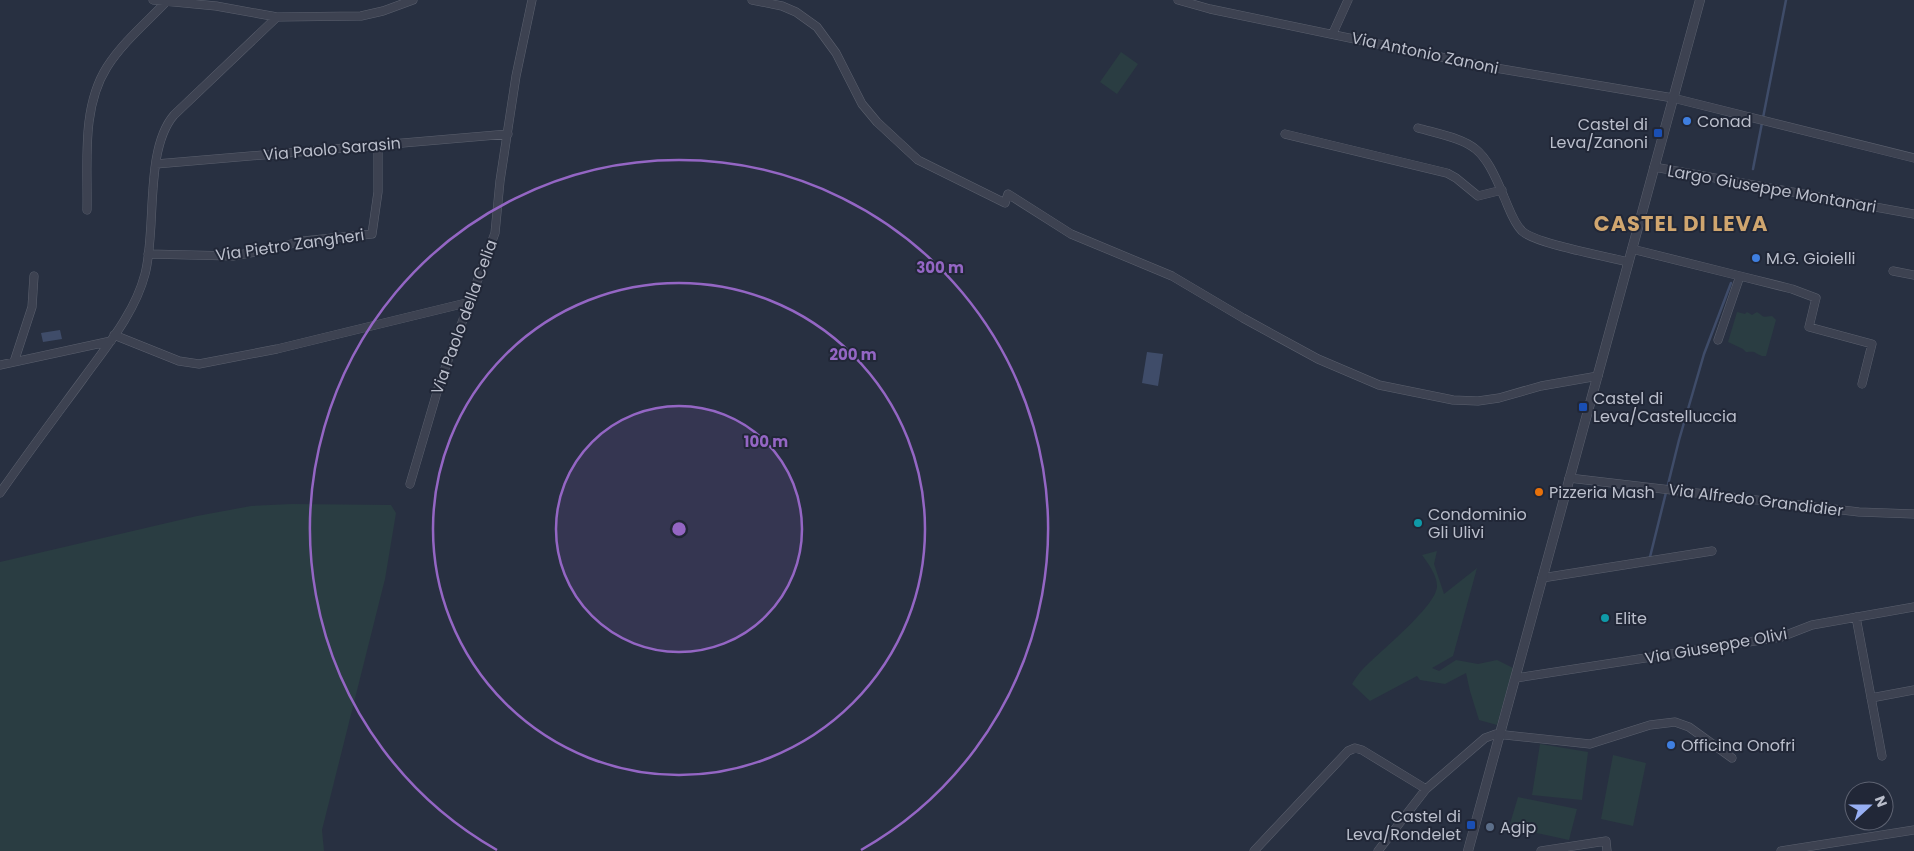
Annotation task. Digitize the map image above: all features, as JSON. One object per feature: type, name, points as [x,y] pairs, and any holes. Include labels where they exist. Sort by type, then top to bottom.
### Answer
[{"type":"street","points":[[153,0],[216,6],[277,17],[361,16],[383,11],[413,0]]},
{"type":"street","name":"Via Paolo della Celia","points":[[410,484],[438,388],[495,233],[500,181],[519,58],[532,0]]},
{"type":"street","points":[[752,0],[782,6],[796,12],[817,28],[836,53],[862,104],[877,122],[918,160],[1004,203],[1008,194],[1071,234],[1172,276],[1318,359],[1384,386],[1454,400],[1478,401],[1499,398],[1541,386],[1598,376]]},
{"type":"street","name":"Via Antonio Zanoni","points":[[1178,0],[1220,11],[1333,33],[1484,66],[1673,98],[1914,158]]},
{"type":"street","points":[[1333,33],[1348,0]]},
{"type":"street","points":[[1468,851],[1700,0]]},
{"type":"street","points":[[87,210],[89,126],[96,89],[108,66],[120,50],[167,1]]},
{"type":"street","points":[[0,493],[112,338],[140,290],[146,274],[156,164],[162,134],[171,118],[277,17]]},
{"type":"street","points":[[1418,128],[1471,144],[1488,162],[1517,225],[1524,233],[1559,245],[1628,262]]},
{"type":"street","name":"Via Paolo Sarasin","points":[[156,164],[508,134]]},
{"type":"street","points":[[1285,134],[1447,173],[1478,196],[1502,190]]},
{"type":"street","name":"Via Pietro Zangheri","points":[[148,254],[233,256],[303,241],[372,234],[378,192],[378,146]]},
{"type":"street","name":"Largo Giuseppe Montanari","points":[[1654,167],[1914,214]]},
{"type":"street","points":[[1632,249],[1792,288],[1816,298],[1809,327],[1872,344],[1862,384]]},
{"type":"street","points":[[1893,271],[1914,275]]},
{"type":"street","points":[[14,362],[32,307],[34,276]]},
{"type":"street","points":[[1718,340],[1740,276]]},
{"type":"street","points":[[0,365],[112,338],[179,362],[199,364],[277,349],[470,302]]},
{"type":"street","name":"Via Alfredo Grandidier","points":[[1570,478],[1859,512],[1914,514]]},
{"type":"street","points":[[1542,578],[1712,551]]},
{"type":"street","name":"Via Giuseppe Olivi","points":[[1516,678],[1783,637],[1804,627],[1914,607]]},
{"type":"street","points":[[1856,617],[1882,756]]},
{"type":"street","points":[[1871,698],[1914,690]]},
{"type":"street","points":[[1378,851],[1426,789],[1485,738],[1492,735],[1500,734],[1590,744],[1650,725],[1675,722],[1689,727],[1732,758]]},
{"type":"street","points":[[1254,851],[1352,749],[1362,750],[1426,789]]},
{"type":"street","points":[[1781,851],[1914,830]]},
{"type":"street","points":[[1541,851],[1606,841],[1607,851]]},
{"type":"green space","points":[[1121,52],[1138,64],[1117,94],[1100,82]]},
{"type":"green space","points":[[1737,312],[1745,314],[1747,312],[1752,315],[1757,312],[1764,317],[1772,316],[1776,320],[1766,356],[1746,352],[1728,342]]},
{"type":"green space","points":[[292,504],[391,505],[396,513],[385,579],[322,830],[324,851],[0,851],[0,562],[197,516],[251,506]]},
{"type":"green space","points":[[1437,551],[1434,564],[1444,594],[1477,568],[1453,656],[1432,668],[1439,671],[1456,660],[1478,664],[1497,660],[1513,668],[1497,725],[1479,720],[1466,673],[1445,684],[1420,680],[1417,676],[1370,701],[1352,684],[1363,669],[1406,629],[1428,605],[1437,586],[1432,569],[1422,555]]},
{"type":"green space","points":[[1540,744],[1588,752],[1582,800],[1532,795]]},
{"type":"green space","points":[[1613,755],[1646,763],[1633,826],[1601,819]]},
{"type":"green space","points":[[1518,797],[1577,809],[1569,840],[1509,827]]},
{"type":"water","points":[[60,330],[62,339],[43,342],[41,333]]},
{"type":"water","points":[[1147,352],[1163,354],[1158,386],[1142,383]]},
{"type":"waterway","points":[[1753,169],[1786,0]]},
{"type":"waterway","points":[[1650,557],[1679,440],[1704,354],[1731,283]]},
{"type":"place","name":"Conad","points":[[1687,121]]},
{"type":"place","name":"Castel di Leva/Zanoni","points":[[1658,133]]},
{"type":"place","name":"M.G. Gioielli","points":[[1756,258]]},
{"type":"place","name":"Castel di Leva/Castelluccia","points":[[1583,407]]},
{"type":"place","name":"Pizzeria Mash","points":[[1539,492]]},
{"type":"place","name":"Condominio Gli Ulivi","points":[[1418,523]]},
{"type":"place","name":"Elite","points":[[1605,618]]},
{"type":"place","name":"Officina Onofri","points":[[1671,745]]},
{"type":"place","name":"Castel di Leva/Rondelet","points":[[1471,825]]},
{"type":"place","name":"Agip","points":[[1490,827]]},
{"type":"district","name":"CASTEL DI LEVA","points":[[1681,223]]}]
